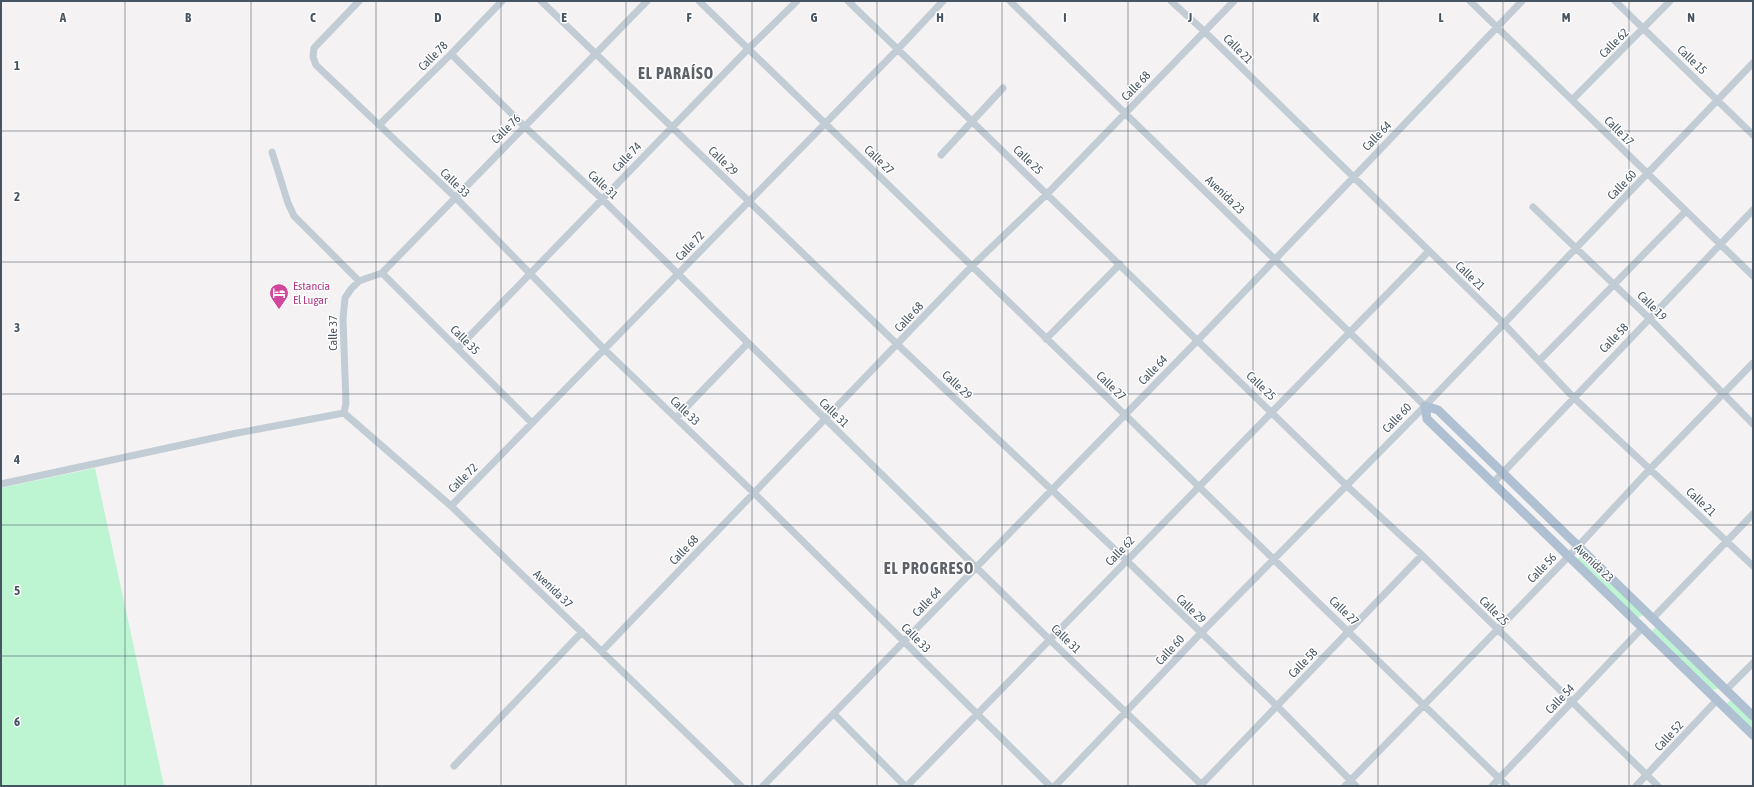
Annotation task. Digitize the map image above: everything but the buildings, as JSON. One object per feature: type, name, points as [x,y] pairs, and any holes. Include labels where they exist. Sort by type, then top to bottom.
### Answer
[{"type":"main road","name":"Avenida 23","points":[[1425,406],[1438,410],[1753,716]]},
{"type":"main road","name":"Avenida 23","points":[[1425,406],[1428,419],[1753,735]]},
{"type":"main road","points":[[1643,628],[1653,618]]},
{"type":"main road","points":[[1717,700],[1726,690]]},
{"type":"street","name":"Calle 33","points":[[358,1],[314,48],[313,57],[316,65],[455,197],[604,349],[754,493],[1050,786]]},
{"type":"street","name":"Calle 78","points":[[379,125],[502,1]]},
{"type":"street","name":"Calle 29","points":[[541,1],[898,345],[1126,560],[1277,706],[1351,784]]},
{"type":"street","name":"Calle 76","points":[[382,274],[455,197],[647,1]]},
{"type":"street","name":"Calle 27","points":[[699,1],[1507,786]]},
{"type":"street","name":"Calle 74","points":[[458,348],[748,48],[797,1]]},
{"type":"street","name":"Calle 25","points":[[848,1],[1347,486],[1422,555],[1658,786]]},
{"type":"street","name":"Calle 72","points":[[451,506],[826,124],[943,1]]},
{"type":"street","name":"Avenida 23","points":[[1010,1],[1124,114],[1425,406]]},
{"type":"street","name":"Calle 21","points":[[1171,1],[1428,252],[1504,324],[1573,398],[1753,566]]},
{"type":"street","name":"Calle 68","points":[[602,651],[898,345],[972,266],[1047,194],[1234,1]]},
{"type":"street","name":"Calle 17","points":[[1470,1],[1753,276]]},
{"type":"street","name":"Calle 64","points":[[763,786],[1198,340],[1352,177],[1522,1]]},
{"type":"street","name":"Calle 15","points":[[1615,1],[1753,135]]},
{"type":"street","name":"Calle 62","points":[[1572,100],[1670,1]]},
{"type":"street","name":"Calle 31","points":[[451,54],[602,199],[825,419],[977,566],[1050,640],[1201,785]]},
{"type":"street","name":"Calle 60","points":[[1055,786],[1201,633],[1425,406],[1753,63]]},
{"type":"street","points":[[941,155],[1003,88]]},
{"type":"street","points":[[272,152],[288,203],[294,216],[359,281],[382,274]]},
{"type":"street","name":"Calle 19","points":[[1533,206],[1649,318],[1753,424]]},
{"type":"street","name":"Calle 58","points":[[1493,483],[1753,210]]},
{"type":"street","points":[[1539,360],[1686,211]]},
{"type":"street","name":"Calle 62","points":[[906,786],[1428,252]]},
{"type":"street","points":[[1046,339],[1120,264]]},
{"type":"street","name":"Calle 35","points":[[382,274],[532,423]]},
{"type":"street","name":"Calle 37","points":[[344,413],[346,403],[343,319],[345,298],[359,281]]},
{"type":"street","points":[[676,418],[748,343]]},
{"type":"street","name":"Calle 56","points":[[1351,784],[1423,706],[1579,546],[1650,469],[1753,363]]},
{"type":"street","points":[[1,484],[232,434],[344,413]]},
{"type":"street","name":"Avenida 37","points":[[344,413],[451,506],[742,786]]},
{"type":"street","points":[[1653,618],[1753,514]]},
{"type":"street","name":"Calle 58","points":[[1201,785],[1422,555]]},
{"type":"street","name":"Calle 54","points":[[1492,786],[1643,628]]},
{"type":"street","points":[[454,766],[582,632]]},
{"type":"street","points":[[1726,690],[1753,663]]},
{"type":"street","name":"Calle 52","points":[[1636,786],[1717,700]]},
{"type":"street","points":[[834,714],[906,786]]},
{"type":"green space","points":[[95,468],[164,786],[1,786],[1,488]]},
{"type":"green space","points":[[1581,555],[1643,615],[1638,618],[1577,559]]},
{"type":"green space","points":[[1656,627],[1718,687],[1717,689],[1711,690],[1653,632],[1653,629]]},
{"type":"green space","points":[[1729,701],[1732,701],[1753,720],[1753,731],[1727,704]]},
{"type":"place","name":"Estancia El Lugar","points":[[279,310]]},
{"type":"district","name":"EL PARAÍSO","points":[[676,73]]},
{"type":"district","name":"EL PROGRESO","points":[[929,568]]}]
